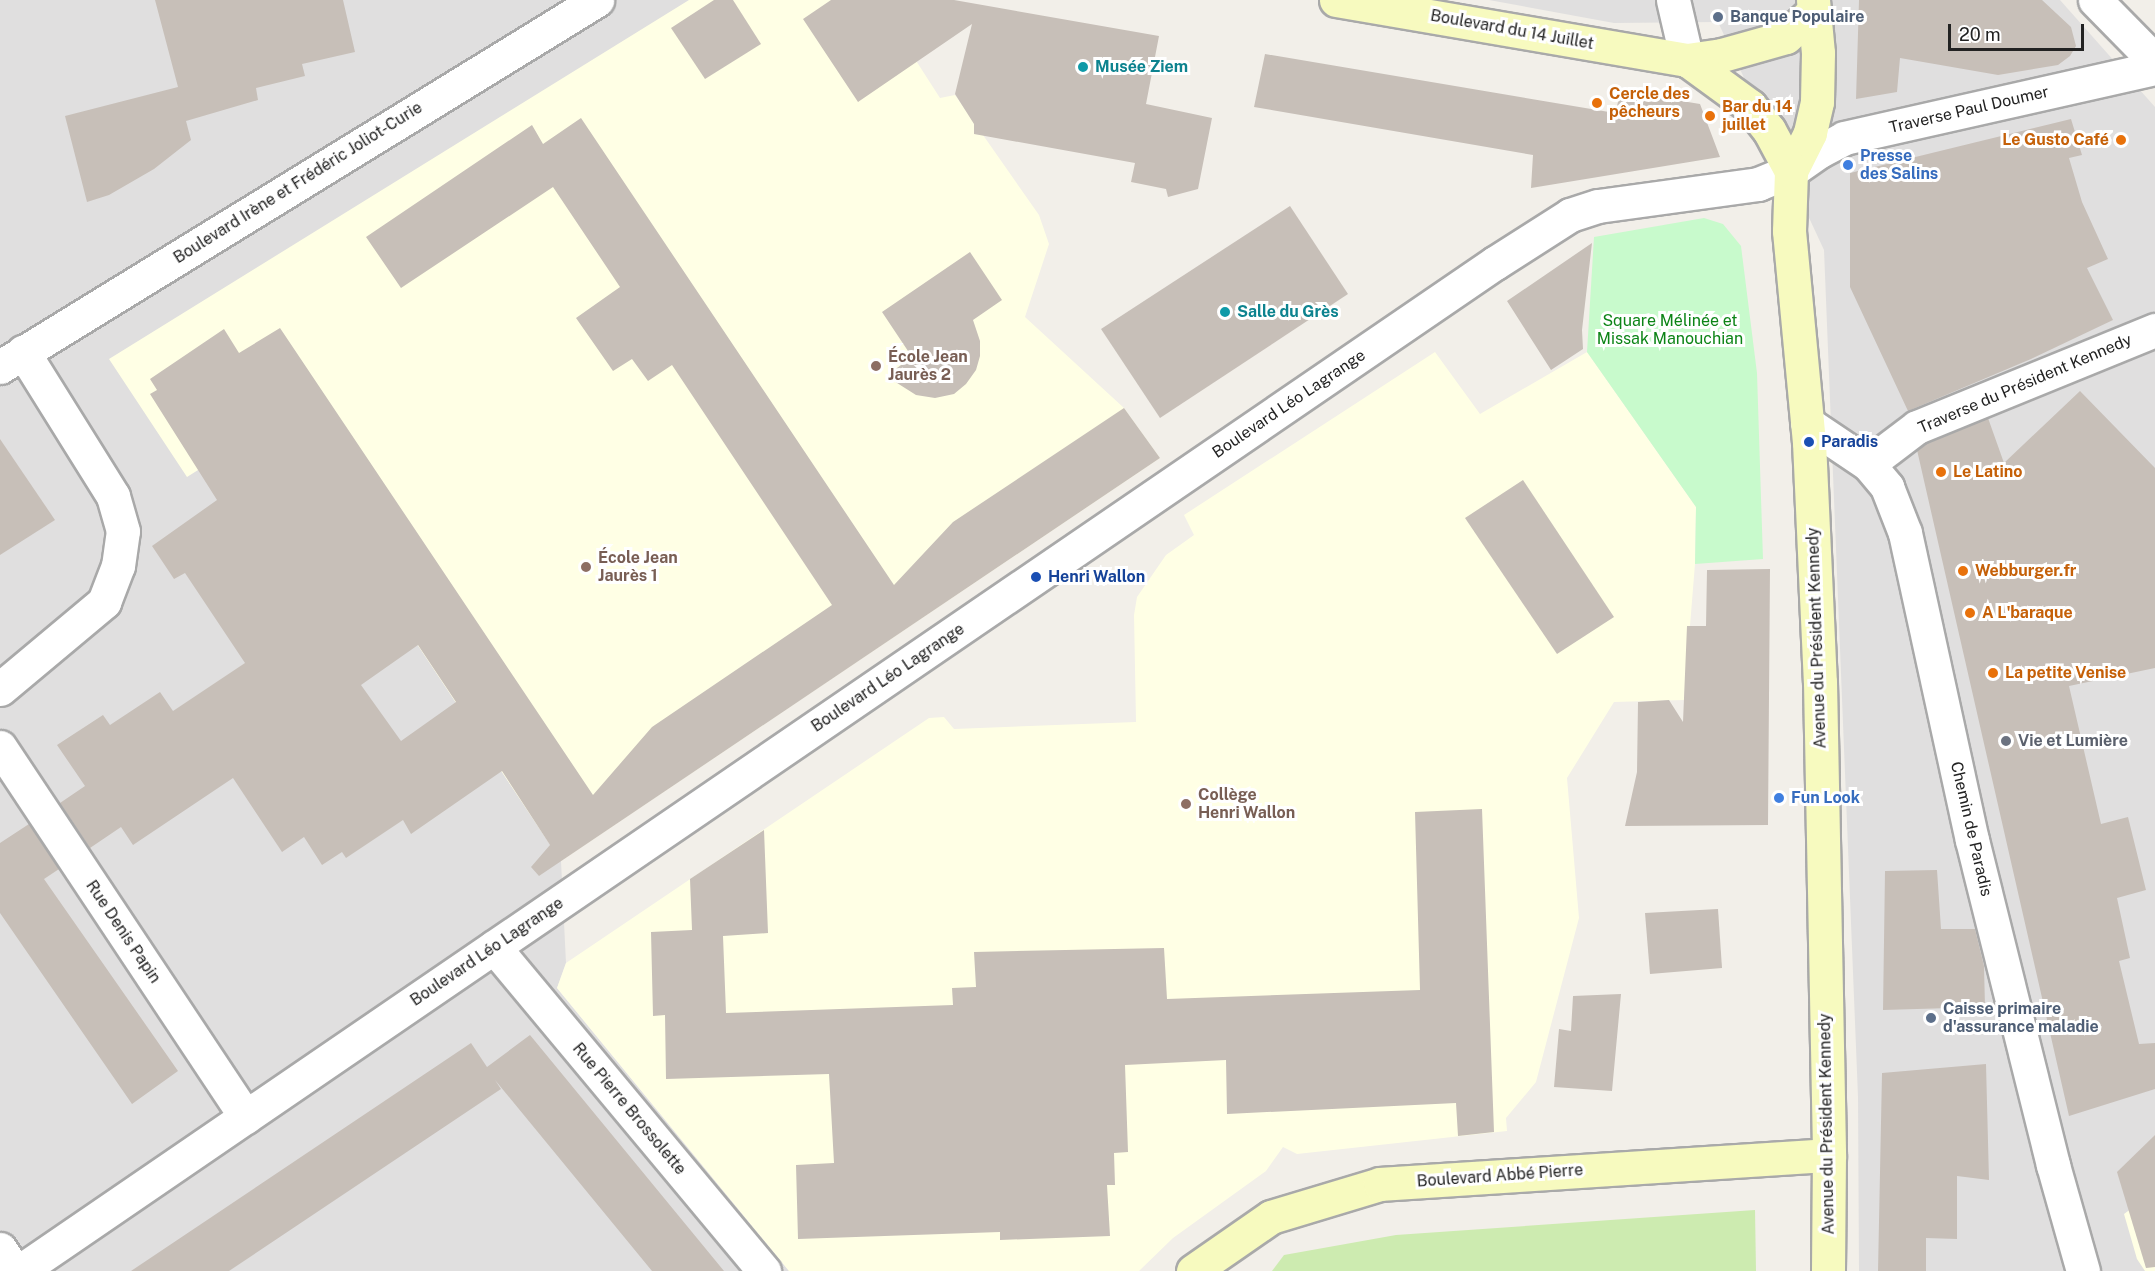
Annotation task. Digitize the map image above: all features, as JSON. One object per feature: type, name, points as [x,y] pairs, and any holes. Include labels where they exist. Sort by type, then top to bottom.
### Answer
[{"type":"main road","name":"Boulevard du 14 Juillet","points":[[1336,0],[1687,60],[1722,56],[1786,37],[1813,6]]},
{"type":"main road","name":"Avenue du Président Kennedy","points":[[1813,6],[1818,53],[1817,102],[1810,133],[1791,171],[1789,231],[1807,423],[1820,682],[1829,1155],[1828,1271]]},
{"type":"main road","name":"Boulevard du 14 Juillet","points":[[1687,60],[1750,106],[1769,130],[1791,171]]},
{"type":"main road","name":"Boulevard Abbé Pierre","points":[[1193,1271],[1271,1217],[1380,1184],[1829,1155]]},
{"type":"street","name":"Boulevard Irène et Frédéric Joliot-Curie","points":[[12,360],[550,12],[597,0]]},
{"type":"street","points":[[1673,0],[1687,60]]},
{"type":"street","points":[[2095,0],[2155,61]]},
{"type":"street","name":"Traverse Paul Doumer","points":[[1791,171],[1844,138],[2155,68]]},
{"type":"street","name":"Boulevard Léo Lagrange","points":[[20,1271],[1485,270],[1570,215],[1598,206],[1734,189],[1758,184],[1791,171]]},
{"type":"street","name":"Traverse du Président Kennedy","points":[[1868,464],[1917,427],[2155,330]]},
{"type":"street","points":[[0,689],[104,602],[117,566],[123,531],[113,495],[12,360]]},
{"type":"street","name":"Chemin de Paradis","points":[[1807,423],[1868,464],[1887,487],[1905,533],[1972,840],[2053,1165],[2083,1271]]},
{"type":"street","name":"Rue Denis Papin","points":[[0,747],[246,1117]]},
{"type":"street","name":"Rue Pierre Brossolette","points":[[494,947],[764,1271]]},
{"type":"street","points":[[0,1249],[15,1271]]},
{"type":"shaded area","points":[[0,0],[691,0],[271,424],[561,861],[566,963],[557,988],[789,1271],[0,1271]]},
{"type":"shaded area","points":[[689,0],[877,0],[940,98],[955,95],[1039,215],[1049,244],[1025,317],[1124,408],[1160,458],[561,861],[271,424],[187,477],[109,359]]},
{"type":"shaded area","points":[[1489,0],[2060,0],[2155,107],[2155,1271],[1859,1271],[1858,1097],[1824,250],[1718,22],[1614,23]]},
{"type":"shaded area","name":"Collège Henri Wallon","points":[[1435,352],[1480,414],[1587,352],[1696,507],[1695,564],[1684,700],[1614,702],[1567,778],[1579,918],[1536,1082],[1506,1118],[1507,1131],[1297,1154],[1283,1147],[1266,1171],[1173,1238],[1139,1271],[789,1271],[557,988],[566,963],[929,718],[944,717],[954,729],[1136,722],[1134,615],[1137,597],[1166,555],[1194,535],[1184,515]]},
{"type":"shaded area","points":[[2155,1191],[2155,1271],[2145,1271],[2137,1259],[2124,1214]]},
{"type":"green space","name":"Square Mélinée et Missak Manouchian","points":[[1704,218],[1723,224],[1741,246],[1757,373],[1763,559],[1695,564],[1696,507],[1587,352],[1594,237]]},
{"type":"green space","points":[[1755,1210],[1756,1271],[1272,1271],[1284,1255],[1396,1235]]},
{"type":"building","points":[[155,0],[343,0],[355,52],[302,64],[305,76],[256,88],[258,100],[186,121],[191,140],[154,169],[109,195],[87,202],[65,116],[178,87]]},
{"type":"building","points":[[714,0],[733,0],[761,44],[705,79],[671,28]]},
{"type":"building","points":[[831,0],[954,0],[1159,36],[1146,104],[1212,118],[1198,189],[1168,197],[1166,189],[1131,182],[1135,163],[974,134],[974,124],[955,94],[972,24],[858,102],[803,19]]},
{"type":"building","points":[[1859,0],[2042,0],[2071,27],[2076,46],[2070,56],[2058,65],[1998,75],[1900,58],[1897,92],[1856,99]]},
{"type":"building","points":[[1265,54],[1615,113],[1621,91],[1700,104],[1720,157],[1531,188],[1533,155],[1254,107]]},
{"type":"building","points":[[581,118],[894,585],[953,522],[1124,408],[1160,458],[539,876],[531,867],[550,845],[502,771],[411,834],[403,820],[346,858],[342,852],[322,865],[304,837],[282,852],[233,778],[133,845],[121,827],[90,848],[60,803],[85,786],[57,745],[103,715],[110,725],[160,692],[173,711],[245,663],[185,573],[174,579],[152,546],[217,500],[150,394],[157,390],[150,379],[224,329],[239,353],[280,328],[593,795],[652,727],[832,605],[672,365],[648,381],[632,359],[613,371],[576,318],[620,287],[553,187],[401,288],[366,237],[532,125],[543,144]],"holes":[[[418,645],[456,702],[401,741],[361,685]]]},
{"type":"building","points":[[2071,119],[2082,155],[2069,158],[2082,202],[2108,259],[2087,268],[2113,320],[2031,359],[1908,411],[1850,287],[1850,173]]},
{"type":"building","name":"Salle du Grès","points":[[1290,206],[1348,294],[1160,418],[1101,329]]},
{"type":"building","points":[[1592,243],[1582,330],[1583,349],[1551,370],[1507,301]]},
{"type":"building","points":[[970,252],[1002,300],[973,320],[980,341],[980,356],[976,370],[966,384],[954,394],[935,398],[916,395],[886,376],[912,357],[882,312]]},
{"type":"building","points":[[2080,391],[2155,468],[2155,668],[2069,686],[2101,824],[2128,817],[2146,890],[2117,898],[2130,958],[2119,961],[2139,1044],[2155,1043],[2155,1089],[2069,1116],[1917,450],[1926,443],[1988,418],[2004,463]]},
{"type":"building","points":[[0,439],[55,520],[0,555]]},
{"type":"building","points":[[1523,480],[1614,617],[1557,654],[1465,518]]},
{"type":"building","points":[[1770,569],[1768,825],[1625,826],[1637,772],[1638,702],[1669,700],[1683,722],[1687,626],[1706,626],[1707,570]]},
{"type":"building","points":[[1482,809],[1494,1132],[1458,1136],[1456,1103],[1227,1114],[1226,1060],[1125,1065],[1128,1152],[1114,1153],[1115,1185],[1107,1185],[1110,1236],[1000,1240],[1000,1232],[798,1239],[796,1165],[834,1163],[829,1074],[666,1079],[665,1015],[653,1016],[651,932],[692,930],[690,879],[764,830],[768,933],[723,936],[726,1013],[953,1005],[952,988],[976,987],[974,952],[1164,948],[1167,999],[1420,990],[1415,812]]},
{"type":"building","points":[[29,824],[59,869],[44,879],[178,1071],[132,1104],[0,913],[0,843]]},
{"type":"building","points":[[1937,870],[1941,929],[1975,929],[1984,966],[1985,1007],[1883,1010],[1885,871]]},
{"type":"building","points":[[1718,909],[1722,968],[1650,974],[1645,913]]},
{"type":"building","points":[[1621,994],[1612,1091],[1554,1087],[1559,1029],[1571,1031],[1573,996]]},
{"type":"building","points":[[530,1035],[724,1271],[652,1271],[495,1080],[501,1089],[229,1271],[131,1271],[471,1043],[487,1067]]},
{"type":"building","points":[[1986,1064],[1989,1180],[1957,1176],[1957,1239],[1926,1238],[1926,1271],[1878,1271],[1882,1073]]},
{"type":"building","points":[[2155,1135],[2155,1267],[2146,1268],[2117,1172]]},
{"type":"place","name":"Banque Populaire","points":[[1718,17]]},
{"type":"place","name":"Musée Ziem","points":[[1083,67]]},
{"type":"place","name":"Cercle des pêcheurs","points":[[1597,103]]},
{"type":"place","name":"Bar du 14 juillet","points":[[1710,116]]},
{"type":"place","name":"Le Gusto Café","points":[[2121,140]]},
{"type":"place","name":"Presse des Salins","points":[[1848,165]]},
{"type":"place","name":"Salle du Grès","points":[[1225,312]]},
{"type":"place","name":"École Jean Jaurès 2","points":[[876,366]]},
{"type":"place","name":"Paradis","points":[[1809,442]]},
{"type":"place","name":"Le Latino","points":[[1941,472]]},
{"type":"place","name":"École Jean Jaurès 1","points":[[586,567]]},
{"type":"place","name":"Webburger.fr","points":[[1963,571]]},
{"type":"place","name":"Henri Wallon","points":[[1036,577]]},
{"type":"place","name":"A L'baraque","points":[[1970,613]]},
{"type":"place","name":"La petite Venise","points":[[1993,673]]},
{"type":"place","name":"Vie et Lumière","points":[[2006,741]]},
{"type":"place","name":"Fun Look","points":[[1779,798]]},
{"type":"place","name":"Collège Henri Wallon","points":[[1186,804]]},
{"type":"place","name":"Caisse primaire d'assurance maladie","points":[[1931,1018]]}]
